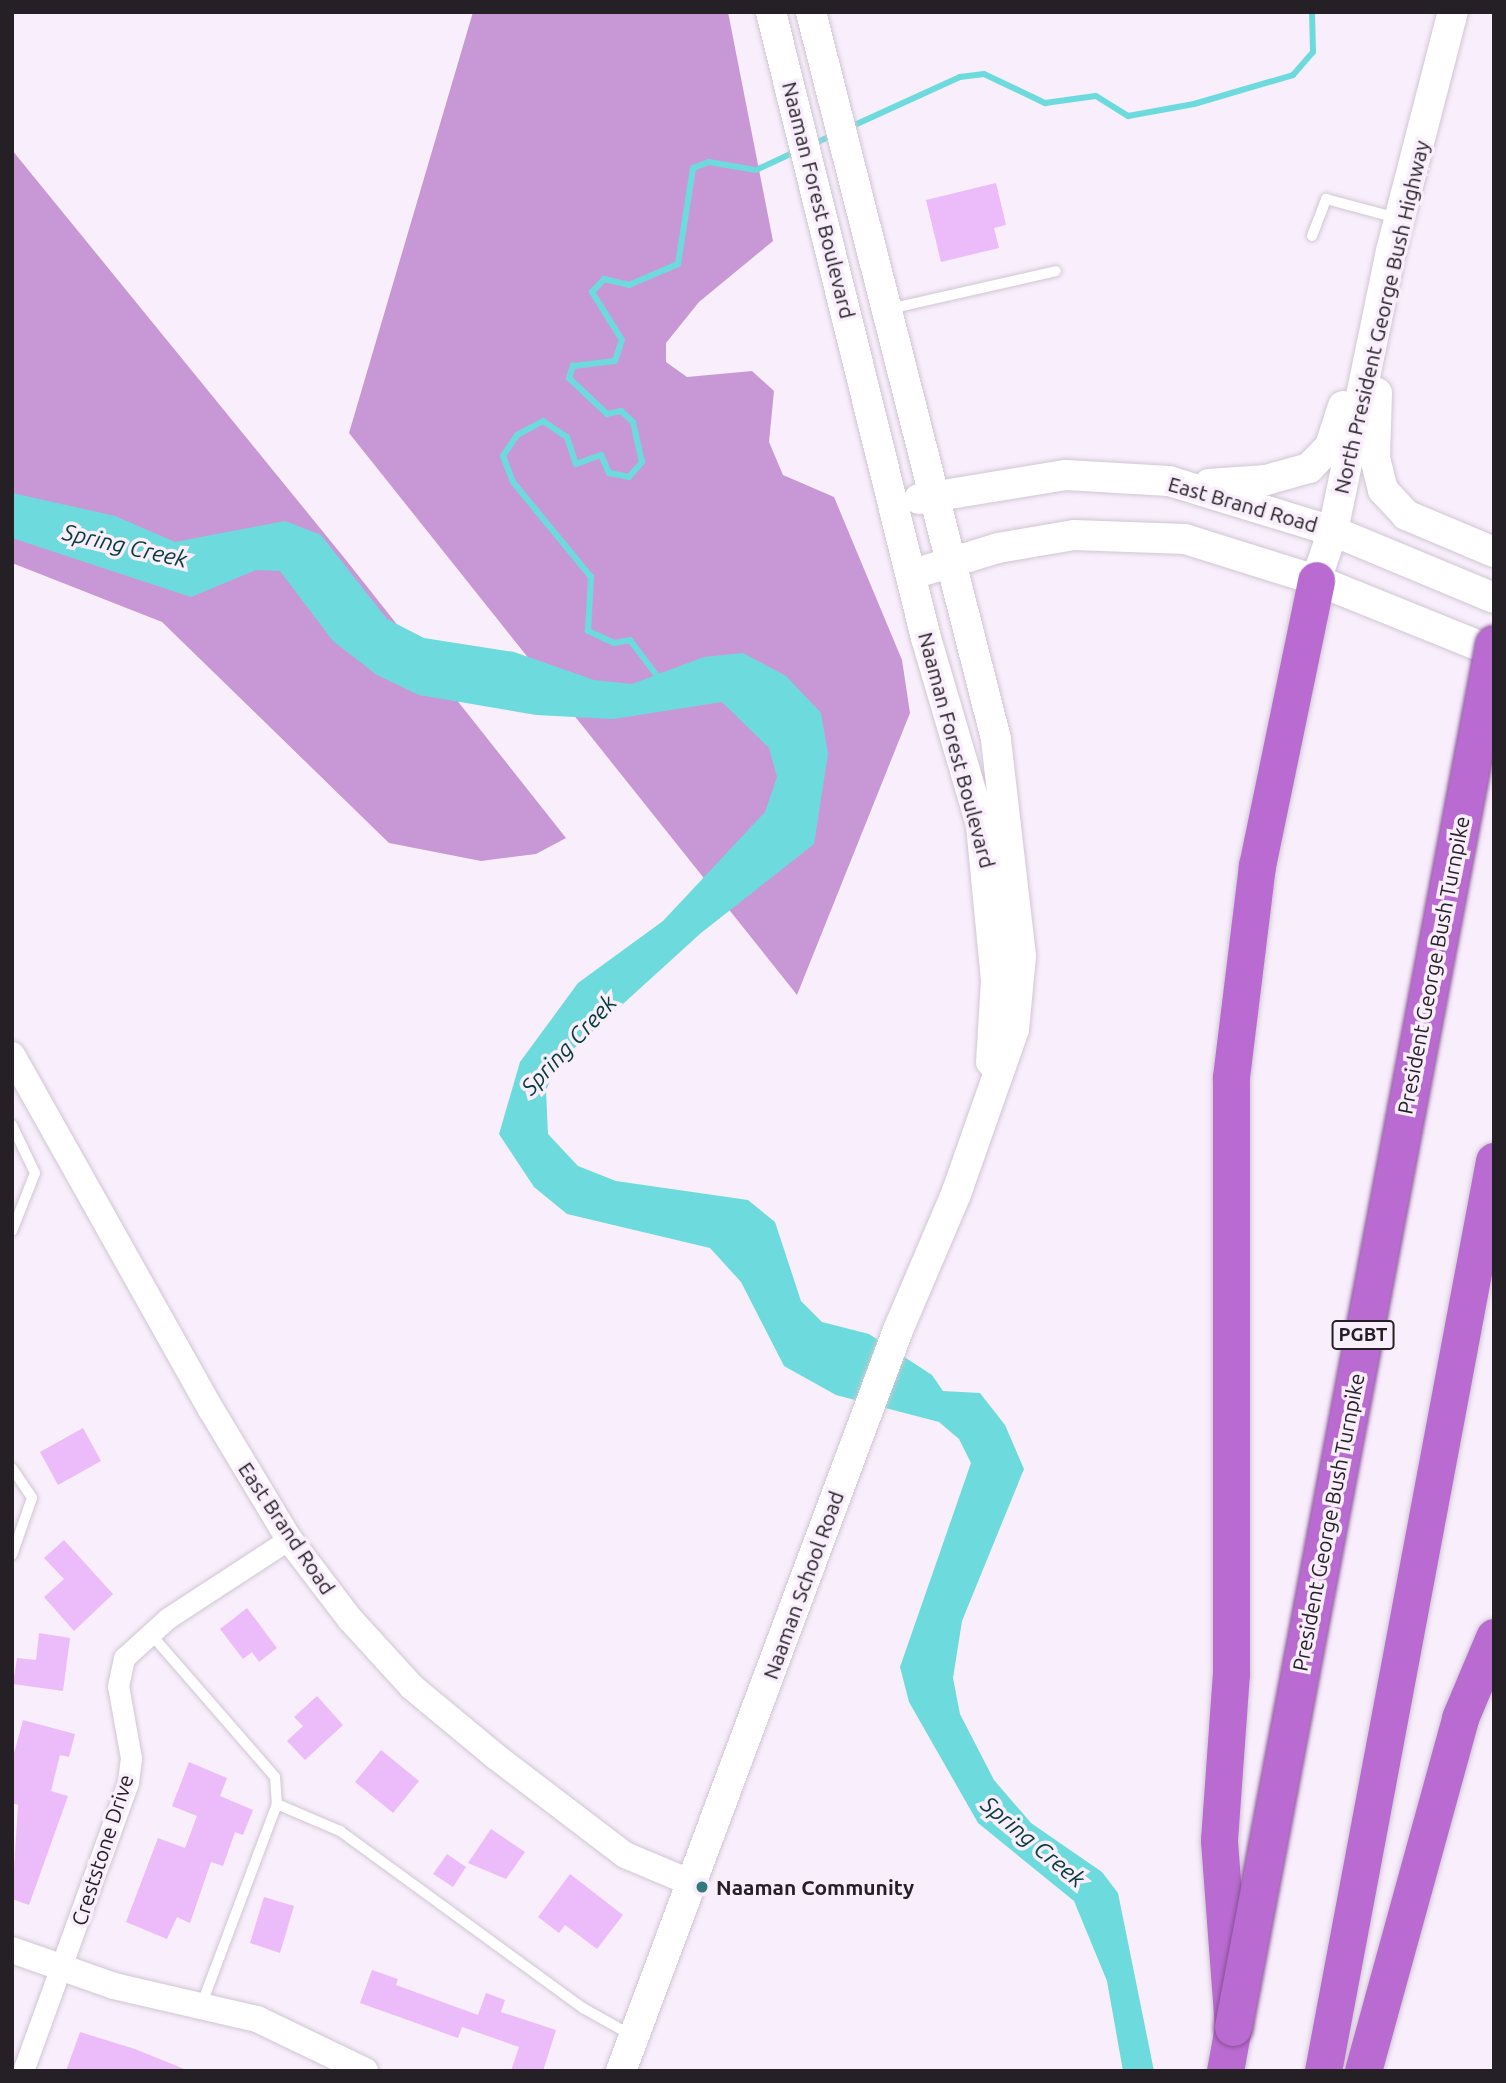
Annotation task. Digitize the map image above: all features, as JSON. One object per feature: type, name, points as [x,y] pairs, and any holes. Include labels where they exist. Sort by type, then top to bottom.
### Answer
[{"type":"highway","points":[[1233,2027],[1219,1840],[1231,1674],[1231,1077],[1257,866],[1316,580]]},
{"type":"highway","name":"President George Bush Turnpike","points":[[1225,2071],[1494,644]]},
{"type":"highway","points":[[1323,2071],[1494,1161]]},
{"type":"highway","points":[[1363,2071],[1460,1718],[1494,1637]]},
{"type":"main road","name":"North President George Bush Highway","points":[[1316,580],[1333,531],[1391,251],[1454,12]]},
{"type":"main road","name":"Naaman Forest Boulevard","points":[[812,16],[886,310],[955,562],[996,740],[1018,894],[1021,956],[1014,1029],[988,1101]]},
{"type":"main road","name":"Naaman Forest Boulevard","points":[[774,22],[990,875],[996,981],[988,1101]]},
{"type":"main road","points":[[1191,485],[1289,476],[1309,468],[1330,446],[1376,267],[1391,251]]},
{"type":"main road","points":[[1391,251],[1396,282],[1375,422],[1383,490],[1406,515],[1494,552]]},
{"type":"main road","name":"East Brand Road","points":[[897,505],[937,495],[1066,475],[1191,485],[1333,531],[1494,598]]},
{"type":"main road","points":[[913,574],[1029,542],[1114,533],[1185,539],[1316,580],[1494,652]]},
{"type":"main road","name":"Naaman School Road","points":[[621,2071],[898,1330],[988,1101]]},
{"type":"street","name":"East Brand Road","points":[[12,1055],[289,1539],[349,1619],[452,1723],[625,1855],[692,1883]]},
{"type":"street","name":"Creststone Drive","points":[[23,2071],[128,1782],[131,1758],[118,1686],[124,1658],[149,1632],[289,1539]]},
{"type":"street","points":[[12,1950],[61,1969],[162,1999],[202,2004],[257,2019],[365,2071]]},
{"type":"lane","points":[[1312,236],[1326,199],[1400,219]]},
{"type":"lane","points":[[886,310],[1056,271]]},
{"type":"lane","points":[[12,1125],[35,1173],[12,1231]]},
{"type":"lane","points":[[12,1468],[32,1498],[12,1555]]},
{"type":"lane","points":[[149,1632],[263,1759],[275,1777],[277,1804],[202,2004]]},
{"type":"lane","points":[[277,1804],[340,1831],[583,2008],[634,2036]]},
{"type":"shaded area","points":[[473,12],[728,12],[773,241],[699,302],[666,343],[666,362],[687,377],[752,371],[774,391],[769,442],[783,475],[834,497],[902,660],[910,713],[797,995],[349,433]]},
{"type":"shaded area","points":[[12,150],[346,560],[566,838],[536,854],[481,861],[389,843],[162,622],[12,563]]},
{"type":"water","name":"Spring Creek","points":[[12,493],[115,516],[175,542],[285,521],[321,535],[387,619],[424,638],[514,652],[594,680],[632,684],[704,657],[743,653],[786,676],[821,713],[828,754],[814,844],[701,933],[558,1063],[546,1090],[548,1134],[578,1166],[616,1181],[748,1200],[775,1222],[801,1301],[822,1322],[869,1334],[932,1375],[943,1391],[980,1393],[1005,1425],[1024,1469],[962,1621],[953,1678],[960,1714],[994,1780],[1031,1823],[1102,1872],[1118,1893],[1154,2071],[1123,2071],[1107,1981],[1074,1901],[978,1823],[909,1702],[900,1667],[971,1463],[959,1439],[939,1422],[836,1395],[784,1366],[741,1282],[710,1248],[567,1214],[534,1187],[499,1134],[520,1062],[578,983],[663,921],[765,812],[777,777],[769,748],[722,702],[613,719],[536,715],[419,695],[377,675],[333,641],[280,571],[256,570],[191,597],[12,538]]},
{"type":"building","points":[[996,183],[1006,225],[994,228],[999,248],[941,262],[926,200]]},
{"type":"building","points":[[83,1428],[101,1461],[58,1485],[40,1452]]},
{"type":"building","points":[[64,1540],[113,1594],[74,1631],[44,1597],[64,1579],[44,1558]]},
{"type":"building","points":[[247,1608],[277,1648],[259,1662],[252,1652],[243,1659],[220,1629]]},
{"type":"building","points":[[39,1633],[70,1638],[63,1691],[13,1684],[17,1658],[36,1660]]},
{"type":"building","points":[[317,1696],[343,1725],[305,1760],[287,1741],[303,1726],[294,1717]]},
{"type":"building","points":[[23,1720],[75,1734],[69,1757],[60,1755],[51,1791],[68,1796],[29,1905],[12,1899],[18,1805],[12,1803],[12,1761]]},
{"type":"building","points":[[381,1750],[419,1781],[393,1813],[355,1782]]},
{"type":"building","points":[[189,1762],[227,1778],[220,1796],[253,1810],[243,1835],[235,1832],[223,1866],[211,1862],[190,1923],[177,1917],[167,1939],[126,1922],[158,1838],[185,1848],[197,1816],[172,1806]]},
{"type":"building","points":[[491,1829],[525,1852],[506,1879],[468,1863]]},
{"type":"building","points":[[447,1854],[466,1867],[453,1887],[433,1874]]},
{"type":"building","points":[[570,1874],[623,1915],[597,1949],[565,1925],[559,1933],[538,1917]]},
{"type":"building","points":[[264,1897],[294,1906],[280,1953],[250,1943]]},
{"type":"building","points":[[372,1970],[398,1979],[396,1985],[478,2015],[486,1993],[505,2000],[501,2012],[556,2030],[543,2071],[511,2071],[519,2047],[462,2027],[458,2038],[360,2003]]},
{"type":"building","points":[[80,2032],[135,2049],[189,2071],[66,2071]]},
{"type":"waterway","points":[[848,128],[960,77],[984,74],[1045,103],[1096,96],[1128,116],[1194,104],[1293,75],[1313,52],[1312,12]]},
{"type":"waterway","points":[[813,144],[835,134]]},
{"type":"waterway","points":[[661,681],[630,640],[614,643],[588,631],[591,577],[513,482],[503,456],[517,435],[543,421],[567,437],[576,464],[601,455],[609,473],[629,477],[642,462],[633,422],[621,411],[607,414],[569,378],[573,366],[615,361],[622,340],[592,292],[604,279],[629,285],[678,264],[693,168],[709,162],[756,170],[797,151]]},
{"type":"place","name":"Naaman Community","points":[[702,1887]]}]
